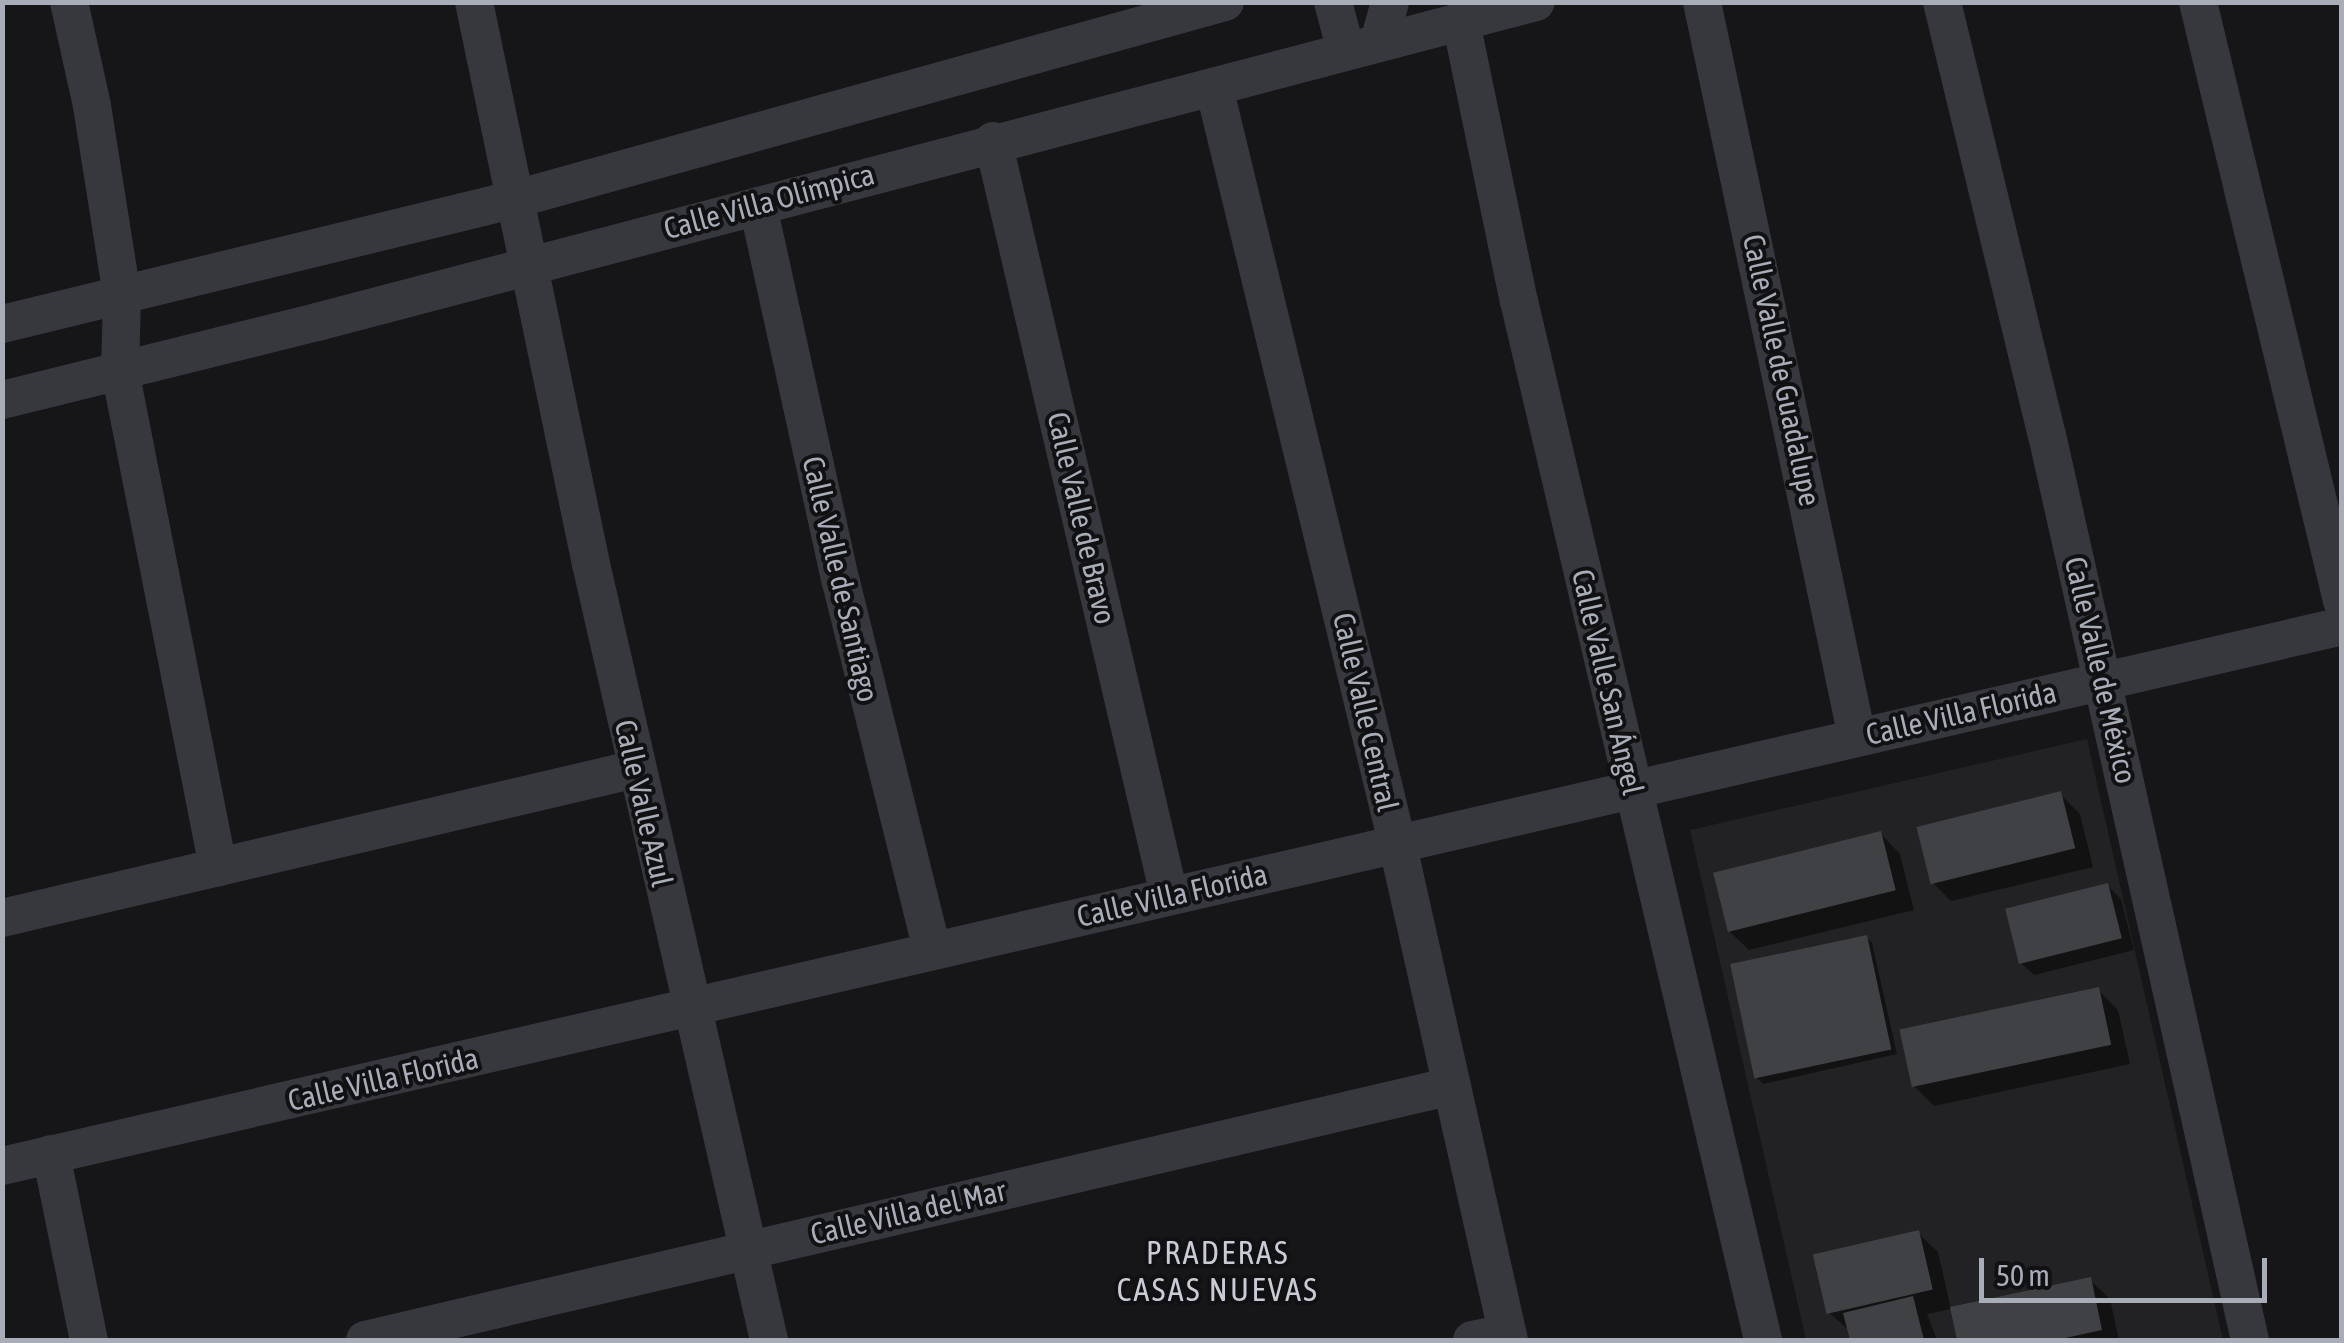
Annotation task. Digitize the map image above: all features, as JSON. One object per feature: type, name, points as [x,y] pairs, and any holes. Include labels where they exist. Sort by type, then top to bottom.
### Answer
[{"type":"street","points":[[69,2],[92,106],[122,296],[120,371],[218,868]]},
{"type":"street","name":"Calle Valle Azul","points":[[474,2],[525,264],[636,769],[769,1340]]},
{"type":"street","points":[[2,324],[512,200],[1225,2]]},
{"type":"street","points":[[1333,2],[1362,46],[1390,2]]},
{"type":"street","name":"Calle Villa Olímpica","points":[[2,400],[1536,2]]},
{"type":"street","name":"Calle Valle de Guadalupe","points":[[1702,2],[1858,738]]},
{"type":"street","name":"Calle Valle de México","points":[[1942,2],[2103,681],[2250,1340]]},
{"type":"street","points":[[2198,2],[2342,602]]},
{"type":"street","name":"Calle Valle San Ángel","points":[[1460,22],[1524,320],[1763,1340]]},
{"type":"street","name":"Calle Valle Central","points":[[1214,86],[1398,842],[1452,1086],[1496,1338]]},
{"type":"street","name":"Calle Valle de Bravo","points":[[993,142],[1169,895]]},
{"type":"street","name":"Calle Valle de Santiago","points":[[758,206],[841,582],[932,951]]},
{"type":"street","name":"Calle Villa Florida","points":[[2,1166],[2342,626]]},
{"type":"street","points":[[2,918],[636,769]]},
{"type":"street","name":"Calle Villa del Mar","points":[[365,1340],[1452,1086]]},
{"type":"street","points":[[51,1154],[89,1340]]},
{"type":"shaded area","points":[[2087,739],[2223,1340],[1806,1340],[1690,830]]},
{"type":"building","points":[[2061,791],[2075,848],[1931,884],[1916,827]]},
{"type":"building","points":[[1881,831],[1896,890],[1728,932],[1713,873]]},
{"type":"building","points":[[2108,883],[2122,938],[2019,964],[2005,909]]},
{"type":"building","points":[[1867,935],[1891,1049],[1754,1079],[1730,964]]},
{"type":"building","points":[[2099,987],[2111,1045],[1912,1087],[1899,1029]]},
{"type":"building","points":[[1919,1230],[1933,1289],[1827,1314],[1813,1255]]},
{"type":"building","points":[[2091,1277],[2102,1330],[2056,1340],[1957,1340],[1950,1307]]},
{"type":"building","points":[[1913,1296],[1924,1340],[1850,1340],[1843,1313]]},
{"type":"district","name":"PRADERAS CASAS NUEVAS","points":[[1218,1272]]}]
